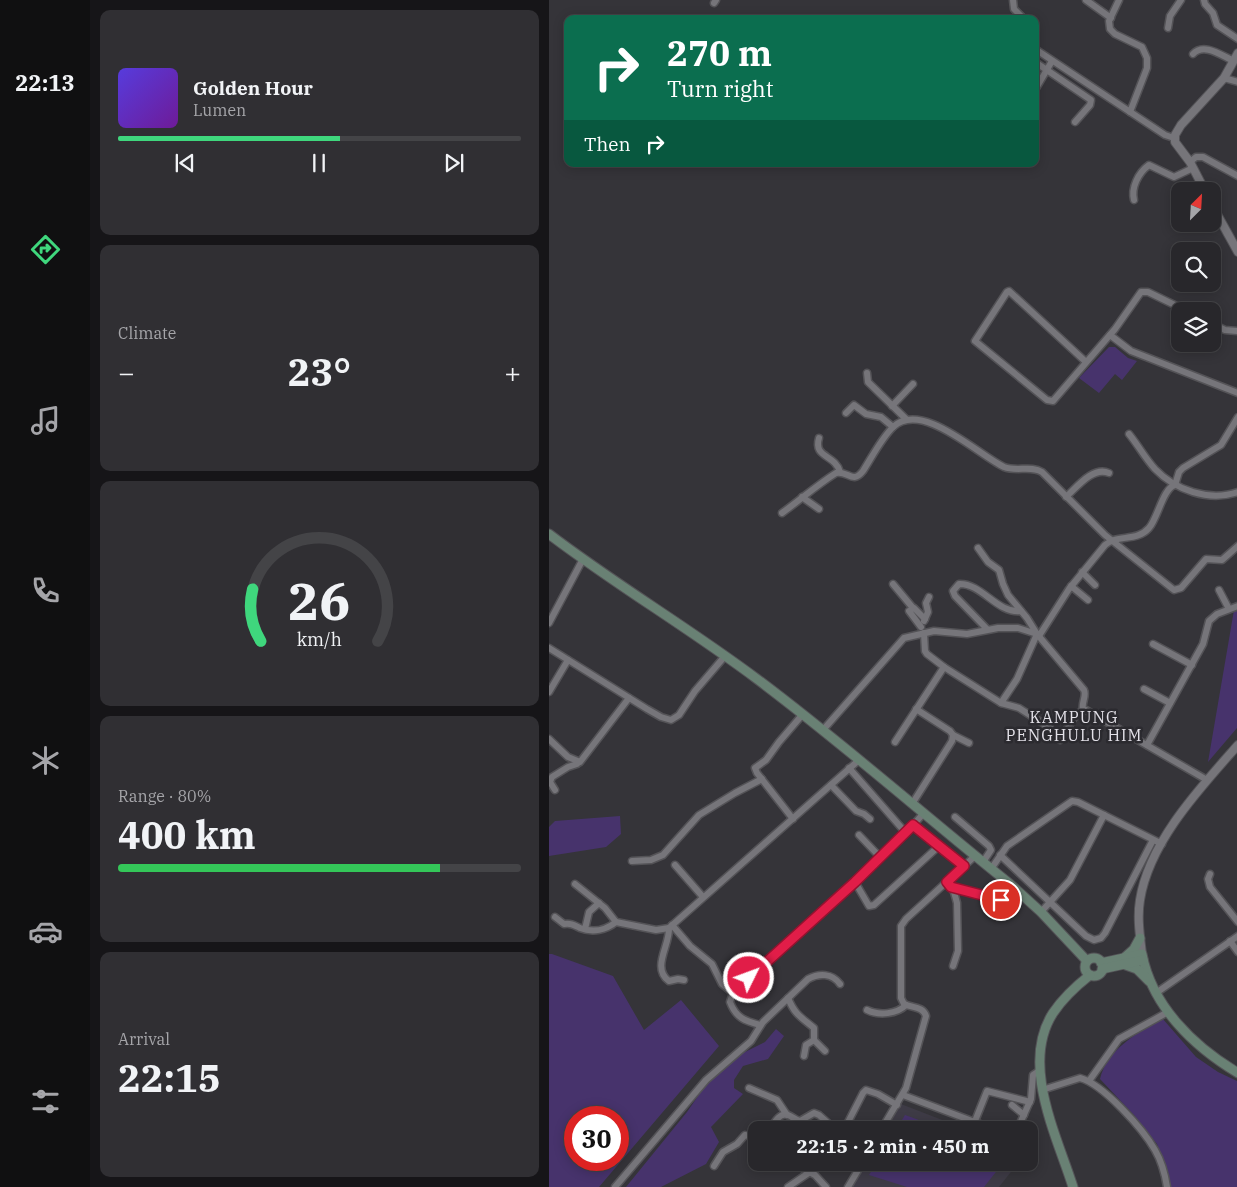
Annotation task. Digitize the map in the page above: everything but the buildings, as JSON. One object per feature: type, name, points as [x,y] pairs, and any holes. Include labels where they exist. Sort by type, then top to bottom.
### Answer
[{"type":"main road","points":[[549,534],[725,656],[803,714],[1041,912],[1087,961]]},
{"type":"main road","points":[[1124,961],[1140,938]]},
{"type":"main road","points":[[1102,966],[1143,957],[1156,993],[1182,1030],[1201,1047],[1237,1073]]},
{"type":"main road","points":[[1087,961],[1095,958],[1102,966]]},
{"type":"main road","points":[[1087,961],[1085,967],[1090,975]]},
{"type":"main road","points":[[1124,961],[1137,969],[1151,983]]},
{"type":"main road","points":[[1073,1187],[1042,1090],[1039,1072],[1041,1047],[1049,1020],[1066,996],[1090,975],[1098,974],[1102,966]]},
{"type":"street","points":[[1013,0],[1014,9],[1020,15]]},
{"type":"street","points":[[1086,0],[1111,18]]},
{"type":"street","points":[[1119,0],[1109,25],[1111,31],[1142,47],[1147,58],[1147,68],[1130,112]]},
{"type":"street","points":[[1168,28],[1170,16],[1181,0]]},
{"type":"street","points":[[1204,0],[1213,13],[1217,25],[1237,40]]},
{"type":"street","points":[[1193,54],[1196,50],[1203,48],[1234,61]]},
{"type":"street","points":[[1039,52],[1165,135],[1174,138]]},
{"type":"street","points":[[1200,182],[1177,146],[1174,138],[1181,124],[1224,78],[1237,53]]},
{"type":"street","points":[[1039,83],[1052,61]]},
{"type":"street","points":[[1039,65],[1091,100],[1092,102],[1075,122]]},
{"type":"street","points":[[1070,86],[1076,77]]},
{"type":"street","points":[[1224,78],[1237,82]]},
{"type":"street","points":[[1081,93],[1087,84]]},
{"type":"street","points":[[1134,200],[1133,188],[1144,169],[1149,165],[1174,177],[1191,165],[1196,158],[1203,157],[1237,176]]},
{"type":"street","points":[[1221,223],[1237,252]]},
{"type":"street","points":[[1086,362],[1009,291],[976,338],[977,344],[1047,400],[1051,401],[1086,362],[1110,335],[1141,292],[1148,292],[1171,303]]},
{"type":"street","points":[[1221,328],[1237,330]]},
{"type":"street","points":[[1110,335],[1131,351],[1237,393]]},
{"type":"street","points":[[867,374],[868,382],[906,419]]},
{"type":"street","points":[[892,406],[913,384]]},
{"type":"street","points":[[846,413],[854,405],[868,415],[873,414],[881,417],[893,427]]},
{"type":"street","points":[[1001,703],[1017,679],[1037,635],[1081,572],[1111,540],[1136,537],[1143,534],[1154,520],[1168,489],[1175,485],[1179,472],[1221,445],[1237,417]]},
{"type":"street","points":[[819,438],[818,448],[820,452],[835,461],[839,472],[853,478],[860,475],[893,427],[906,419],[918,418],[931,422],[1004,467],[1015,470],[1029,468],[1039,470],[1111,540],[1176,591],[1181,588],[1206,559],[1222,560],[1237,546]]},
{"type":"street","points":[[1129,434],[1155,468],[1175,485],[1200,494],[1214,496],[1224,496],[1237,492]]},
{"type":"street","points":[[1066,497],[1097,471],[1109,473]]},
{"type":"street","points":[[782,513],[792,507],[816,486],[839,472]]},
{"type":"street","points":[[802,497],[819,509]]},
{"type":"street","points":[[978,548],[990,564],[999,570],[1006,592],[1037,635],[1084,690],[1083,710]]},
{"type":"street","points":[[549,622],[583,559]]},
{"type":"street","points":[[1081,572],[1095,585]]},
{"type":"street","points":[[893,584],[925,620]]},
{"type":"street","points":[[987,629],[955,596],[953,591],[959,584],[973,588],[1002,606],[1014,611],[1021,611]]},
{"type":"street","points":[[1071,586],[1089,600]]},
{"type":"street","points":[[1219,590],[1229,608]]},
{"type":"street","points":[[920,632],[928,612],[926,603],[929,597]]},
{"type":"street","points":[[1147,745],[1204,641],[1209,621],[1217,614],[1237,606]]},
{"type":"street","points":[[913,608],[909,612],[920,632],[925,650],[944,667],[1001,703],[1019,708],[1050,728]]},
{"type":"street","points":[[823,730],[904,638],[920,632],[941,631],[967,634],[987,629],[1015,628],[1037,635]]},
{"type":"street","points":[[1153,644],[1192,665]]},
{"type":"street","points":[[549,648],[661,717],[671,720],[675,719],[725,656]]},
{"type":"street","points":[[549,692],[568,660]]},
{"type":"street","points":[[895,742],[944,667]]},
{"type":"street","points":[[1144,689],[1171,703]]},
{"type":"street","points":[[555,790],[551,782],[552,777],[582,760],[629,698]]},
{"type":"street","points":[[916,709],[950,731],[953,735],[969,743]]},
{"type":"street","points":[[1060,740],[1075,716],[1083,710]]},
{"type":"street","points":[[1083,710],[1090,712],[1207,780]]},
{"type":"street","points":[[793,819],[755,770],[757,766],[766,760],[803,714]]},
{"type":"street","points":[[913,804],[952,741],[953,735]]},
{"type":"street","points":[[549,739],[568,757],[579,762]]},
{"type":"street","points":[[1143,957],[1140,938],[1139,906],[1144,884],[1162,844],[1179,815],[1237,746]]},
{"type":"street","points":[[575,884],[599,903],[617,922],[656,930],[670,926],[859,760]]},
{"type":"street","points":[[849,768],[906,833]]},
{"type":"street","points":[[632,861],[651,860],[663,855],[699,815],[759,776]]},
{"type":"street","points":[[831,785],[856,811],[864,814],[870,820]]},
{"type":"street","points":[[991,869],[1007,846],[1069,802],[1075,801],[1162,844]]},
{"type":"street","points":[[760,1025],[742,1019],[735,1013],[730,1002],[733,994],[855,882],[923,814]]},
{"type":"street","points":[[1041,912],[1070,880],[1104,815]]},
{"type":"street","points":[[955,817],[989,846],[991,850],[983,862]]},
{"type":"street","points":[[913,825],[964,866]]},
{"type":"street","points":[[859,834],[880,857]]},
{"type":"street","points":[[1000,855],[1090,939],[1094,940],[1101,938],[1105,933],[1153,840]]},
{"type":"street","points":[[855,882],[869,906],[874,905],[939,846]]},
{"type":"street","points":[[887,1121],[903,1095],[926,1016],[923,1010],[906,1005],[901,998],[901,926],[906,919],[949,885],[964,866],[975,856]]},
{"type":"street","points":[[675,865],[703,898]]},
{"type":"street","points":[[1209,874],[1210,887],[1237,922]]},
{"type":"street","points":[[949,885],[1001,900],[1009,906]]},
{"type":"street","points":[[949,885],[955,894],[957,903],[958,951],[953,966]]},
{"type":"street","points":[[585,929],[589,912],[599,903]]},
{"type":"street","points":[[555,917],[564,924],[572,923],[585,929],[597,930],[604,929],[617,922]]},
{"type":"street","points":[[670,926],[712,964],[723,984],[733,994]]},
{"type":"street","points":[[670,926],[668,942],[661,964],[662,973],[669,981],[684,980]]},
{"type":"street","points":[[1156,993],[1237,936]]},
{"type":"street","points":[[1230,941],[1237,952]]},
{"type":"street","points":[[615,1187],[705,1080],[751,1041],[760,1025],[808,979],[815,975],[835,977],[840,984]]},
{"type":"street","points":[[788,998],[799,1018],[814,1028],[814,1040],[825,1051]]},
{"type":"street","points":[[867,1010],[876,1013],[897,1012],[906,1005]]},
{"type":"street","points":[[1089,1081],[1119,1039],[1168,1012]]},
{"type":"street","points":[[804,1056],[806,1045],[814,1040]]},
{"type":"street","points":[[1021,1121],[1030,1102],[1033,1075],[1039,1072]]},
{"type":"street","points":[[1042,1090],[1076,1078],[1089,1081],[1111,1097],[1148,1140],[1162,1164],[1167,1187]]},
{"type":"street","points":[[749,1088],[777,1100],[787,1115],[800,1120],[811,1114],[817,1114],[826,1121]]},
{"type":"street","points":[[849,1121],[866,1090],[878,1094],[897,1105]]},
{"type":"street","points":[[903,1095],[975,1121],[987,1091],[1030,1102]]},
{"type":"street","points":[[1012,1105],[1024,1114]]},
{"type":"street","points":[[776,1121],[778,1118],[787,1115]]},
{"type":"street","points":[[715,1166],[723,1152],[739,1142],[745,1135],[748,1136]]},
{"type":"street","points":[[848,1187],[858,1171]]},
{"type":"street","points":[[788,1187],[811,1172],[826,1187]]},
{"type":"shaded area","points":[[1109,347],[1115,347],[1128,358],[1137,361],[1122,380],[1115,374],[1099,393],[1079,378]]},
{"type":"shaded area","points":[[1237,609],[1237,728],[1208,762],[1234,610]]},
{"type":"shaded area","points":[[620,816],[621,834],[606,847],[549,856],[549,827],[555,821]]},
{"type":"shaded area","points":[[549,954],[613,976],[644,1030],[681,1000],[719,1046],[629,1152],[629,1106],[564,1106],[564,1171],[613,1171],[599,1187],[549,1187]]},
{"type":"shaded area","points":[[1162,1018],[1196,1057],[1218,1072],[1237,1081],[1237,1187],[1168,1187],[1167,1172],[1157,1144],[1134,1115],[1100,1079],[1104,1068],[1116,1050]]},
{"type":"shaded area","points":[[776,1029],[784,1036],[768,1059],[743,1066],[734,1080],[734,1088],[743,1094],[711,1127],[719,1142],[706,1164],[661,1187],[626,1187],[687,1112],[709,1080],[741,1054],[765,1042]]},
{"type":"shaded area","points":[[901,1104],[945,1121],[891,1121]]},
{"type":"shaded area","points":[[905,1115],[922,1121],[901,1121]]},
{"type":"shaded area","points":[[861,1171],[1012,1171],[999,1187],[851,1187]]},
{"type":"shaded area","points":[[871,1171],[997,1171],[984,1187],[907,1187],[869,1175]]},
{"type":"district","name":"KAMPUNG PENGHULU HIM","points":[[1074,726]]},
{"type":"route","points":[[749,978],[855,882],[913,825],[964,866],[947,882],[951,887],[1001,900]]}]
